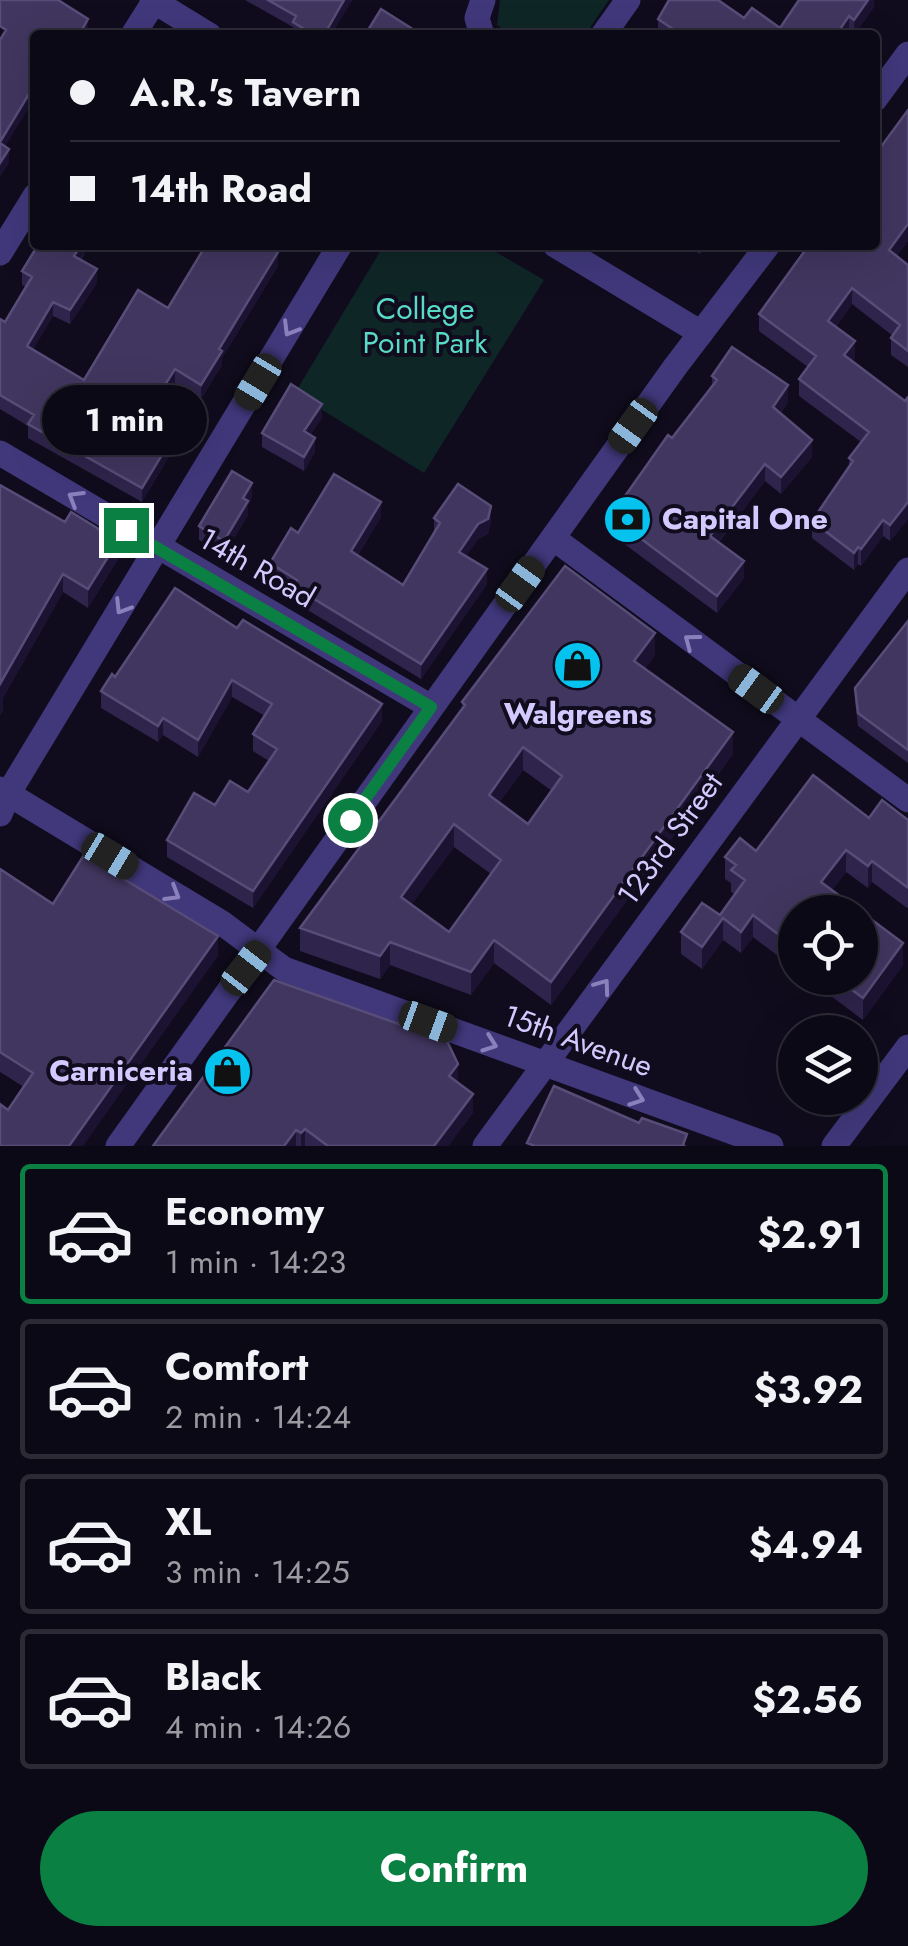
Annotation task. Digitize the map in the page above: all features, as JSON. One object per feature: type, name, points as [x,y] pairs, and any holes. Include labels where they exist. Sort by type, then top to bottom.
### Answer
[{"type":"street","points":[[136,30],[154,0],[202,30]]},
{"type":"street","points":[[481,30],[478,18],[483,0]]},
{"type":"street","points":[[607,30],[628,0]]},
{"type":"street","points":[[880,92],[907,56]]},
{"type":"street","points":[[0,253],[30,204]]},
{"type":"street","points":[[3,799],[337,250]]},
{"type":"street","points":[[563,250],[701,334]]},
{"type":"street","points":[[118,1146],[764,250]]},
{"type":"street","name":"14th Road","points":[[0,453],[431,707]]},
{"type":"street","points":[[553,538],[908,800]]},
{"type":"street","name":"123rd Street","points":[[485,1146],[908,570]]},
{"type":"street","name":"15th Avenue","points":[[3,799],[222,924],[284,969],[770,1146]]},
{"type":"street","points":[[834,1146],[908,1047]]},
{"type":"green space","points":[[500,0],[609,0],[588,30],[504,30],[497,25]]},
{"type":"green space","name":"College Point Park","points":[[381,250],[493,250],[544,280],[424,473],[295,393]]},
{"type":"building","points":[[0,0],[58,0],[88,19],[82,30],[30,30],[30,92],[0,142],[0,40],[6,30],[0,26]]},
{"type":"building","points":[[268,0],[344,0],[327,30],[306,30],[293,22],[296,16]]},
{"type":"building","points":[[669,0],[718,0],[744,18],[752,8],[780,28],[799,0],[868,0],[854,20],[849,16],[839,30],[674,30],[658,19]]},
{"type":"building","points":[[381,9],[414,30],[368,30]]},
{"type":"building","points":[[908,110],[908,224],[889,250],[908,265],[908,351],[891,338],[900,325],[852,288],[828,321],[855,341],[844,355],[905,401],[908,397],[908,502],[890,525],[883,520],[854,553],[812,521],[869,432],[799,379],[816,356],[759,314],[805,250],[880,250],[880,148]]},
{"type":"building","points":[[0,143],[9,149],[0,163]]},
{"type":"building","points":[[35,250],[78,250],[74,256],[97,269],[70,310],[53,302],[27,346],[84,380],[138,290],[168,308],[203,250],[278,252],[201,385],[175,369],[148,412],[177,430],[142,488],[28,424],[34,415],[0,395],[0,319],[5,322],[32,277],[22,271]]},
{"type":"building","points":[[732,347],[788,385],[773,407],[812,440],[781,477],[765,464],[710,536],[744,561],[717,596],[611,516],[668,435],[672,438],[717,380],[712,376]]},
{"type":"building","points":[[291,384],[322,404],[304,431],[315,438],[304,457],[262,433]]},
{"type":"building","points":[[232,471],[252,483],[243,498],[248,501],[224,541],[199,526]]},
{"type":"building","points":[[334,474],[381,502],[351,551],[403,585],[440,523],[434,518],[458,484],[491,506],[488,519],[478,524],[459,552],[487,569],[421,664],[293,586],[297,580],[270,563],[291,528],[298,533]]},
{"type":"building","points":[[0,485],[65,522],[71,512],[118,541],[88,589],[63,574],[0,684]]},
{"type":"building","points":[[565,566],[655,633],[634,661],[733,732],[551,982],[494,940],[471,972],[390,942],[380,956],[300,928],[465,705],[462,702]],"holes":[[[523,747],[562,776],[528,824],[489,795]],[[454,824],[501,860],[449,932],[401,897]]]},
{"type":"building","points":[[175,588],[237,628],[243,620],[382,704],[253,891],[167,840],[194,793],[215,805],[230,781],[248,792],[277,749],[253,734],[272,704],[232,680],[198,740],[163,718],[158,726],[101,691],[112,674],[115,677]]},
{"type":"building","points":[[908,621],[908,750],[858,713],[855,688]]},
{"type":"building","points":[[813,775],[869,818],[882,800],[908,820],[908,885],[872,861],[868,866],[846,850],[821,882],[838,895],[778,895],[778,934],[753,915],[741,932],[723,918],[702,947],[681,932],[702,903],[720,915],[745,880],[731,870],[736,865],[725,857],[740,838],[756,851]]},
{"type":"building","points":[[84,855],[218,936],[69,1146],[0,1146],[0,1104],[8,1110],[33,1073],[0,1052],[0,869],[53,904]]},
{"type":"building","points":[[878,924],[903,943],[878,977]]},
{"type":"building","points":[[274,980],[447,1041],[458,1064],[449,1076],[473,1094],[434,1146],[328,1146],[305,1129],[301,1133],[296,1130],[284,1146],[153,1146]]},
{"type":"building","points":[[554,1086],[639,1123],[642,1118],[687,1134],[685,1146],[527,1143]]},
{"type":"place","name":"Capital One","points":[[627,519]]},
{"type":"place","name":"Walgreens","points":[[578,665]]},
{"type":"place","name":"Carniceria","points":[[228,1071]]},
{"type":"route","points":[[126,530],[431,707],[350,820]]}]
